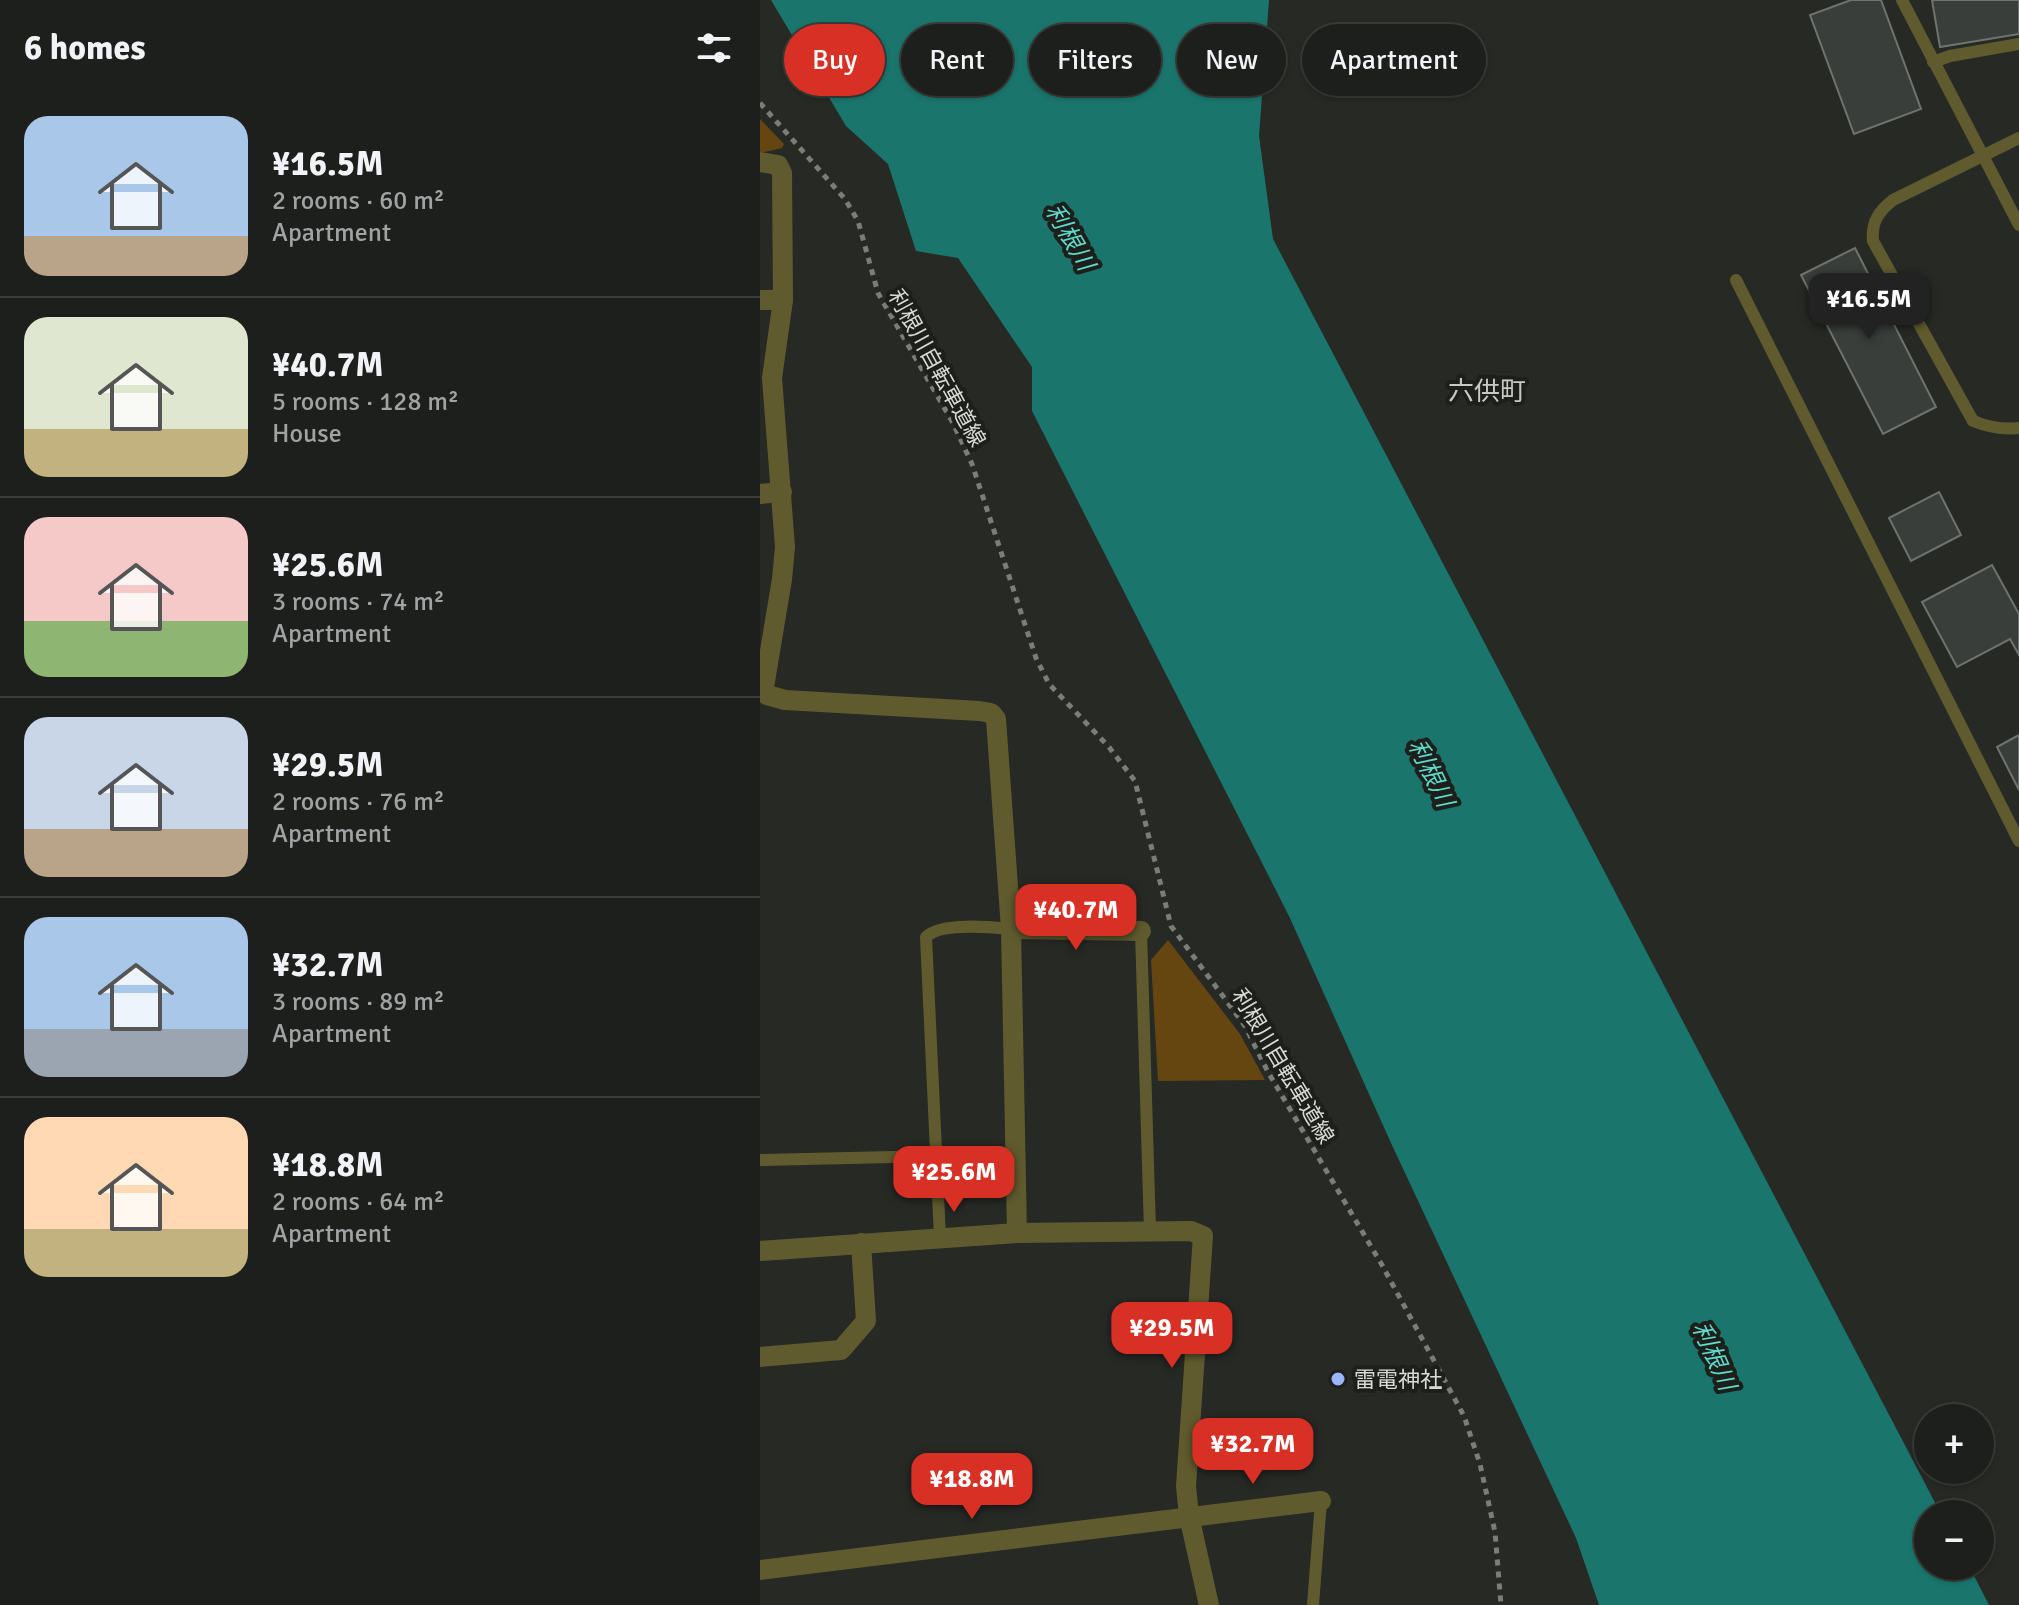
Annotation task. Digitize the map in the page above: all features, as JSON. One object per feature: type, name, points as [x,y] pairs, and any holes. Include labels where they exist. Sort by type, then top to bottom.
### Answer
[{"type":"street","points":[[760,162],[778,165],[782,173],[783,300],[772,378],[785,547],[764,698],[991,713],[996,719],[1011,929],[1017,1233]]},
{"type":"street","points":[[760,300],[783,300]]},
{"type":"street","points":[[760,494],[782,492]]},
{"type":"street","points":[[1011,929],[1141,931]]},
{"type":"street","points":[[760,1251],[1017,1233],[1191,1231],[1203,1236],[1186,1486],[1189,1516],[1209,1605]]},
{"type":"street","points":[[760,1357],[841,1350],[866,1321],[861,1243]]},
{"type":"street","points":[[760,1570],[1321,1501]]},
{"type":"lane","points":[[1902,0],[2019,225]]},
{"type":"lane","points":[[1933,62],[2019,44]]},
{"type":"lane","points":[[2019,138],[1883,208],[1872,229],[1873,241],[1973,421],[1986,427],[2019,428]]},
{"type":"lane","points":[[1736,280],[2019,841]]},
{"type":"lane","points":[[940,1237],[926,937],[936,930],[989,926],[1011,929]]},
{"type":"lane","points":[[1141,931],[1150,1231]]},
{"type":"lane","points":[[760,1160],[936,1156]]},
{"type":"lane","points":[[1313,1605],[1321,1501]]},
{"type":"path","name":"利根川自転車道線","points":[[760,103],[845,199],[858,221],[878,293],[953,423],[972,464],[1036,658],[1049,684],[1109,747],[1135,781],[1171,926],[1245,1026],[1268,1072],[1382,1265],[1464,1416],[1480,1464],[1495,1532],[1501,1605]]},
{"type":"shaded area","points":[[760,119],[784,144],[782,148],[760,153]]},
{"type":"shaded area","points":[[1168,940],[1240,1034],[1265,1080],[1158,1081],[1151,960]]},
{"type":"water","name":"利根川","points":[[771,0],[1269,0],[1267,24],[1177,24],[1177,96],[1262,96],[1259,136],[1273,239],[1914,1462],[1914,1484],[1925,1484],[1934,1500],[1914,1500],[1914,1580],[1976,1580],[1989,1605],[1599,1605],[1576,1538],[1391,1143],[1289,916],[1032,411],[1032,367],[958,258],[916,251],[888,164],[846,126],[828,96],[885,96],[885,24],[785,24]]},
{"type":"building","points":[[1851,0],[1881,0],[1921,109],[1854,134],[1810,15]]},
{"type":"building","points":[[1932,0],[2019,0],[2019,34],[1940,47]]},
{"type":"building","points":[[1855,248],[1936,407],[1883,434],[1801,275]]},
{"type":"building","points":[[1939,492],[1961,535],[1911,561],[1889,518]]},
{"type":"building","points":[[1992,565],[2019,614],[2019,655],[2010,639],[1957,667],[1922,602]]},
{"type":"building","points":[[2019,735],[2019,790],[1997,747]]},
{"type":"place","name":"雷電神社","points":[[1338,1379]]},
{"type":"district","name":"六供町","points":[[1487,392]]}]
